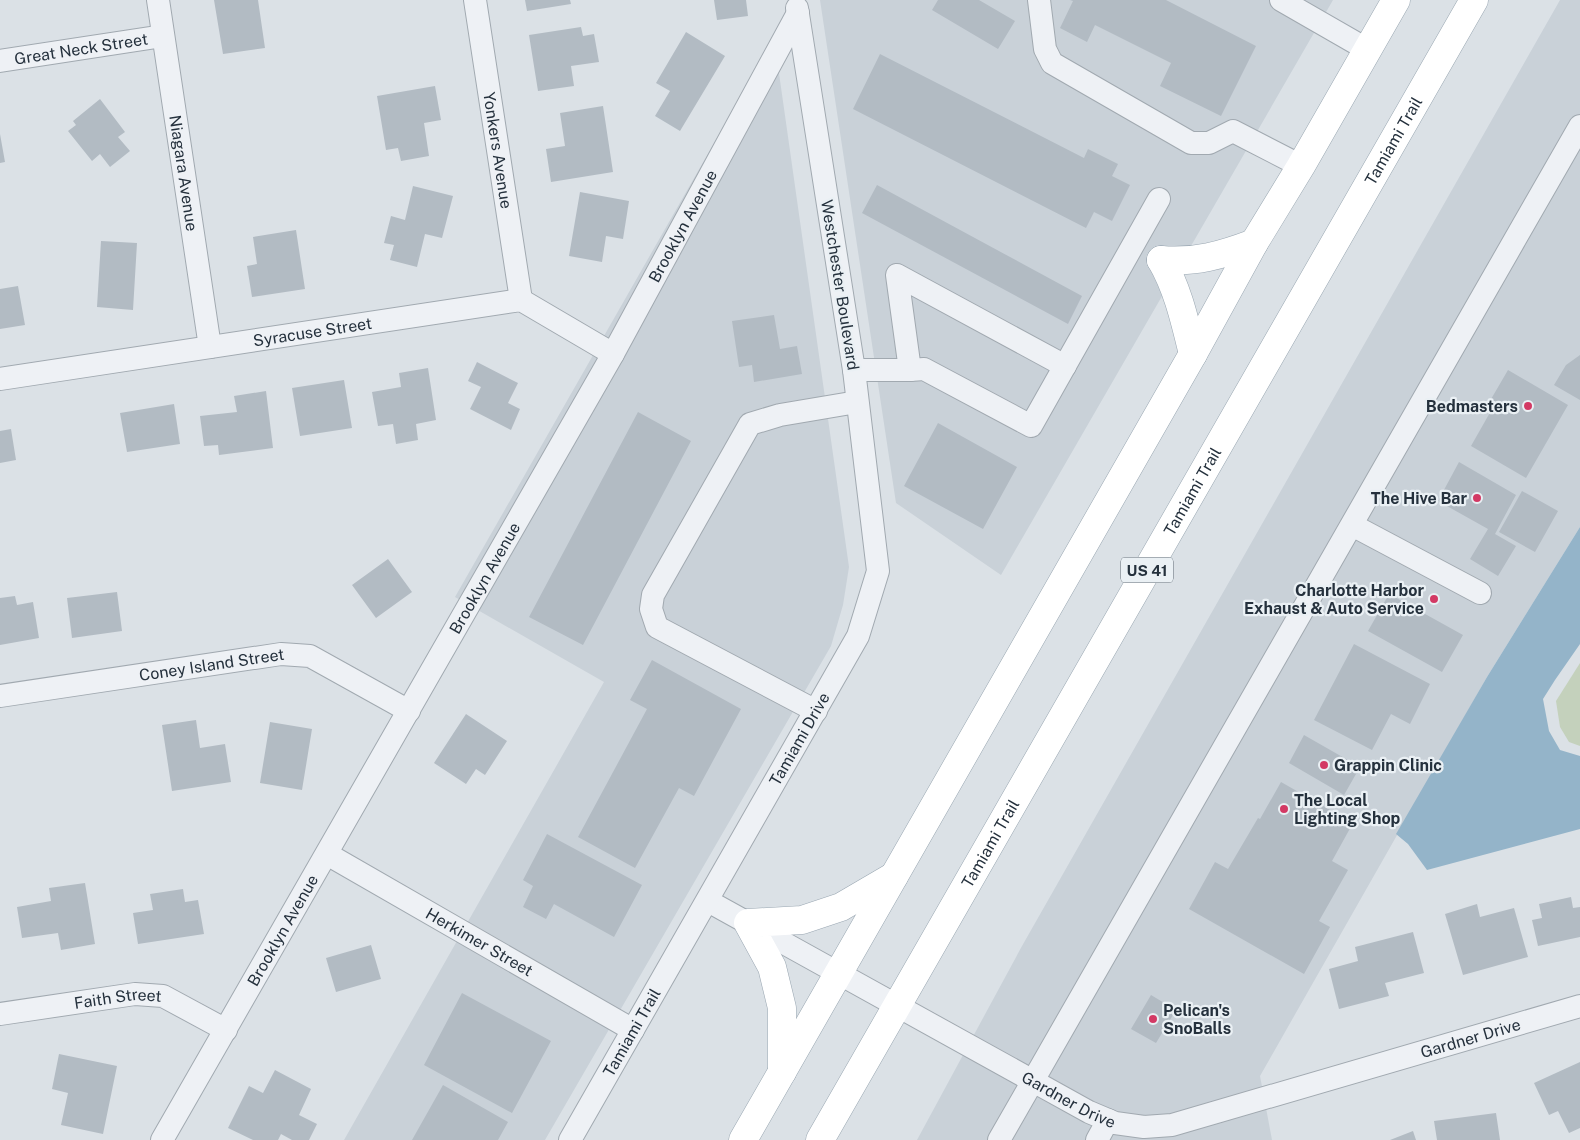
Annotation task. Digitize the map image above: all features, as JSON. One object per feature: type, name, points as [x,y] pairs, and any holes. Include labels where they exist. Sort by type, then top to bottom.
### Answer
[{"type":"main road","points":[[743,1140],[1193,354],[1254,243],[1301,166],[1396,0]]},
{"type":"main road","name":"Tamiami Trail","points":[[820,1140],[1474,0]]},
{"type":"main road","points":[[1161,260],[1180,262],[1222,255],[1254,243]]},
{"type":"main road","points":[[1161,260],[1170,276],[1183,314],[1193,354]]},
{"type":"main road","points":[[782,1072],[782,1008],[772,966],[748,923],[802,920],[841,907],[895,875]]},
{"type":"street","name":"Niagara Avenue","points":[[158,0],[210,347]]},
{"type":"street","name":"Yonkers Avenue","points":[[476,0],[520,300]]},
{"type":"street","points":[[1039,0],[1044,49],[1052,63],[1192,143],[1209,143],[1234,131],[1301,166]]},
{"type":"street","points":[[1281,0],[1368,50]]},
{"type":"street","name":"Brooklyn Avenue","points":[[162,1140],[613,354],[797,6]]},
{"type":"street","name":"Westchester Boulevard","points":[[797,6],[854,370],[878,572]]},
{"type":"street","name":"Great Neck Street","points":[[0,61],[163,36]]},
{"type":"street","points":[[999,1140],[1580,126]]},
{"type":"street","points":[[854,370],[924,369],[1031,426],[1159,198]]},
{"type":"street","points":[[1133,244],[1161,260]]},
{"type":"street","points":[[910,370],[897,275],[1065,366]]},
{"type":"street","name":"Syracuse Street","points":[[0,379],[520,300]]},
{"type":"street","points":[[520,300],[613,354]]},
{"type":"street","points":[[816,712],[657,627],[651,609],[654,595],[750,424],[780,415],[857,402]]},
{"type":"street","points":[[1352,526],[1480,593]]},
{"type":"street","name":"Tamiami Drive","points":[[708,901],[858,636],[878,572]]},
{"type":"street","name":"Coney Island Street","points":[[0,696],[281,654],[310,656],[409,711]]},
{"type":"street","name":"Herkimer Street","points":[[327,854],[633,1030]]},
{"type":"street","name":"Gardner Drive","points":[[708,901],[1089,1112],[1115,1123],[1144,1127],[1172,1125],[1580,1006]]},
{"type":"street","name":"Tamiami Trail","points":[[570,1140],[708,901]]},
{"type":"street","name":"Faith Street","points":[[0,1014],[135,994],[163,996],[226,1030]]},
{"type":"street","points":[[1096,1140],[1108,1120]]},
{"type":"shaded area","points":[[820,0],[1333,0],[1001,575],[896,503]]},
{"type":"shaded area","points":[[1560,0],[1580,0],[1580,527],[1487,677],[1260,1076],[1272,1140],[917,1140],[1022,946]]},
{"type":"shaded area","points":[[774,38],[849,567],[843,605],[831,646],[545,1140],[344,1140],[604,682],[455,597]]},
{"type":"green space","points":[[1580,663],[1580,746],[1569,742],[1560,727],[1556,701]]},
{"type":"water","points":[[1580,527],[1580,644],[1543,699],[1549,731],[1560,750],[1580,756],[1580,829],[1427,870],[1408,844],[1396,834],[1487,677]]},
{"type":"building","points":[[214,0],[258,0],[265,48],[223,54]]},
{"type":"building","points":[[525,0],[570,0],[571,4],[527,11]]},
{"type":"building","points":[[714,0],[746,0],[748,16],[717,20]]},
{"type":"building","points":[[938,0],[979,0],[1015,21],[998,49],[932,10]]},
{"type":"building","points":[[1070,0],[1166,0],[1256,46],[1221,116],[1160,86],[1171,63],[1095,25],[1087,42],[1060,28],[1073,1]]},
{"type":"building","points":[[581,27],[583,36],[594,34],[599,62],[571,66],[574,86],[538,91],[529,35]]},
{"type":"building","points":[[686,32],[725,56],[680,131],[655,116],[670,91],[656,83]]},
{"type":"building","points":[[880,54],[1084,158],[1088,149],[1118,164],[1112,176],[1130,185],[1112,221],[1094,212],[1086,228],[853,109]]},
{"type":"building","points":[[435,86],[441,120],[424,123],[429,156],[401,161],[398,148],[386,150],[377,96]]},
{"type":"building","points":[[100,99],[125,132],[118,137],[130,151],[110,167],[100,154],[92,161],[68,131],[76,125],[73,121]]},
{"type":"building","points":[[603,106],[613,172],[551,182],[546,149],[565,146],[560,113]]},
{"type":"building","points":[[0,134],[5,162],[0,163]]},
{"type":"building","points":[[877,185],[1082,296],[1068,324],[862,213]]},
{"type":"building","points":[[413,186],[453,196],[442,238],[425,234],[417,267],[390,260],[394,245],[384,243],[391,216],[405,220]]},
{"type":"building","points":[[580,192],[629,201],[623,239],[606,236],[602,262],[569,256]]},
{"type":"building","points":[[296,230],[305,289],[252,297],[247,266],[257,264],[253,237]]},
{"type":"building","points":[[101,241],[137,243],[133,310],[97,307]]},
{"type":"building","points":[[18,286],[25,325],[0,329],[0,289]]},
{"type":"building","points":[[774,315],[780,349],[797,346],[802,374],[754,382],[752,365],[739,367],[732,321]]},
{"type":"building","points":[[1580,355],[1580,400],[1554,385],[1566,365]]},
{"type":"building","points":[[477,362],[518,383],[508,403],[520,409],[511,430],[470,409],[481,387],[468,381]]},
{"type":"building","points":[[428,368],[436,420],[416,424],[418,440],[396,444],[393,424],[378,426],[372,392],[401,387],[399,373]]},
{"type":"building","points":[[1508,370],[1568,405],[1526,478],[1471,446],[1492,409],[1487,406]]},
{"type":"building","points":[[344,380],[352,428],[300,436],[292,388]]},
{"type":"building","points":[[266,391],[273,448],[219,455],[218,445],[204,446],[200,416],[237,412],[234,396]]},
{"type":"building","points":[[174,404],[180,444],[127,452],[120,413]]},
{"type":"building","points":[[638,412],[691,441],[583,645],[529,617]]},
{"type":"building","points":[[938,423],[1017,467],[983,529],[904,486]]},
{"type":"building","points":[[11,429],[16,460],[0,463],[0,431]]},
{"type":"building","name":"The Hive Bar","points":[[1459,462],[1516,495],[1495,534],[1516,546],[1498,576],[1470,559],[1488,529],[1438,501]]},
{"type":"building","points":[[1522,491],[1558,511],[1535,552],[1499,532]]},
{"type":"building","points":[[388,559],[412,592],[376,618],[352,585]]},
{"type":"building","points":[[117,592],[122,631],[72,638],[67,598]]},
{"type":"building","points":[[1389,594],[1463,635],[1442,672],[1368,631]]},
{"type":"building","points":[[15,596],[17,605],[33,602],[39,638],[0,645],[0,598]]},
{"type":"building","points":[[1354,644],[1430,684],[1410,724],[1391,714],[1372,750],[1314,720]]},
{"type":"building","points":[[652,660],[741,709],[694,796],[679,788],[635,868],[578,837],[647,709],[630,700]]},
{"type":"building","points":[[466,714],[507,741],[485,775],[476,769],[466,784],[434,763]]},
{"type":"building","points":[[196,720],[200,748],[225,744],[231,782],[172,791],[162,725]]},
{"type":"building","points":[[270,722],[312,729],[302,790],[260,783]]},
{"type":"building","name":"Grappin Clinic","points":[[1304,735],[1360,767],[1344,795],[1289,763]]},
{"type":"building","points":[[1281,782],[1353,823],[1332,861],[1348,870],[1319,921],[1330,927],[1304,974],[1189,909],[1215,862],[1228,869]]},
{"type":"building","points":[[547,834],[642,885],[614,937],[554,904],[546,919],[523,907],[533,886],[523,880]]},
{"type":"building","points":[[85,883],[95,944],[61,950],[58,933],[22,938],[17,907],[51,901],[49,888]]},
{"type":"building","points":[[183,889],[185,902],[198,900],[204,934],[138,944],[133,913],[153,910],[150,894]]},
{"type":"building","points":[[1571,897],[1573,908],[1580,907],[1580,937],[1538,946],[1532,920],[1542,918],[1539,904]]},
{"type":"building","points":[[1477,904],[1480,917],[1514,908],[1528,957],[1463,975],[1445,914]]},
{"type":"building","points":[[1413,932],[1424,973],[1385,983],[1389,996],[1339,1009],[1329,969],[1358,961],[1355,947]]},
{"type":"building","points":[[371,945],[381,979],[336,992],[326,958]]},
{"type":"building","points":[[462,993],[551,1041],[512,1113],[424,1065]]},
{"type":"building","name":"Pelican's SnoBalls","points":[[1151,995],[1176,1010],[1156,1043],[1131,1029]]},
{"type":"building","points":[[59,1054],[117,1066],[103,1134],[61,1125],[68,1093],[52,1089]]},
{"type":"building","points":[[1580,1062],[1580,1128],[1569,1133],[1558,1111],[1549,1115],[1534,1083]]},
{"type":"building","points":[[275,1070],[311,1089],[299,1115],[317,1124],[309,1140],[292,1140],[281,1134],[278,1140],[253,1140],[228,1128],[249,1086],[263,1093]]},
{"type":"building","points":[[443,1085],[508,1122],[498,1140],[412,1140]]},
{"type":"building","points":[[1496,1113],[1500,1140],[1437,1140],[1434,1121]]},
{"type":"building","points":[[1413,1131],[1416,1140],[1390,1140]]},
{"type":"place","name":"Bedmasters","points":[[1528,406]]},
{"type":"place","name":"The Hive Bar","points":[[1477,498]]},
{"type":"place","name":"Charlotte Harbor Exhaust & Auto Service","points":[[1434,599]]},
{"type":"place","name":"Grappin Clinic","points":[[1324,765]]},
{"type":"place","name":"The Local Lighting Shop","points":[[1284,809]]},
{"type":"place","name":"Pelican's SnoBalls","points":[[1153,1019]]}]
